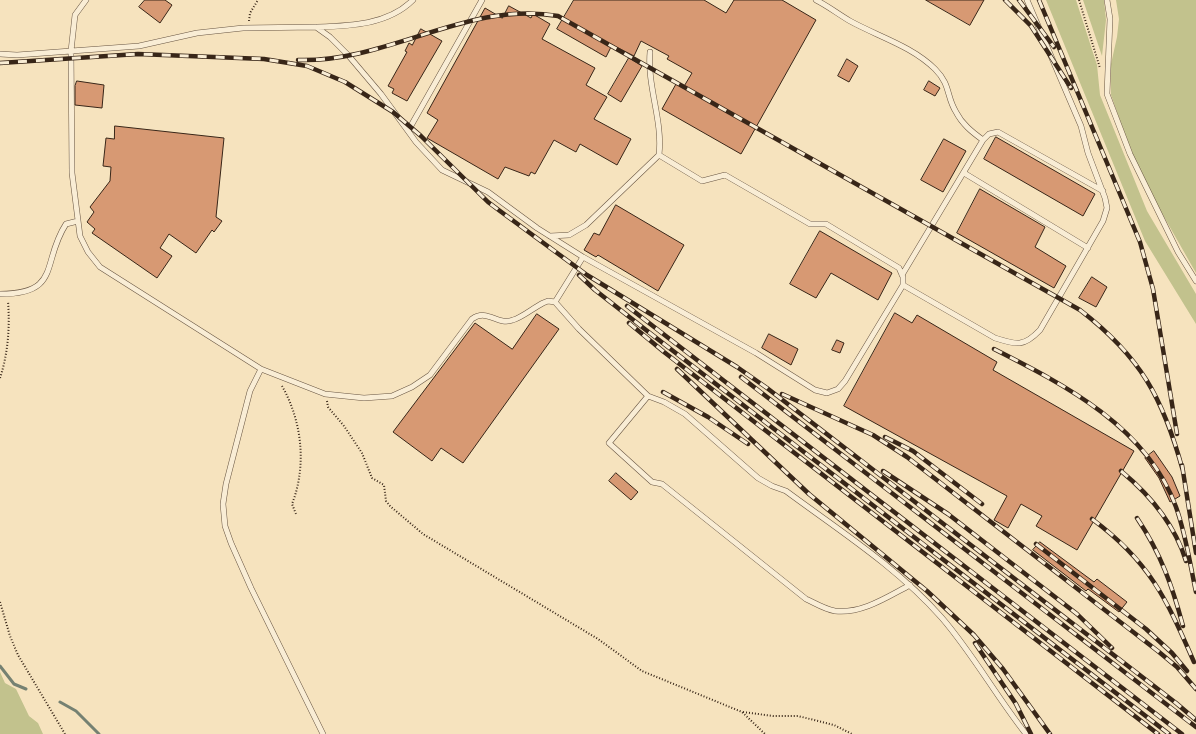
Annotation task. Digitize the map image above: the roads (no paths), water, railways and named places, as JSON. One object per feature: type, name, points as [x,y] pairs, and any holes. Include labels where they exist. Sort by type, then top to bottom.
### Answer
[{"type":"lane","points":[[86,0],[75,15],[71,51],[72,173],[80,236],[88,252],[100,267],[261,369],[325,394],[364,398],[392,396],[412,387],[430,375],[472,319],[478,315],[487,315],[502,321],[513,320],[543,303],[548,301],[555,302],[579,329],[648,396],[664,402],[685,414],[758,478],[772,486],[786,491],[865,547],[910,585],[941,618],[958,639],[1026,734]]},
{"type":"lane","points":[[0,54],[17,55],[139,46],[197,33],[249,28],[344,27],[384,18],[406,7],[412,0]]},
{"type":"lane","points":[[408,131],[482,0]]},
{"type":"lane","points":[[816,0],[836,10],[849,20],[920,57],[934,68],[942,77],[949,89],[955,111],[964,124],[984,140]]},
{"type":"lane","points":[[903,284],[995,338],[1010,343],[1022,344],[1031,340],[1040,330],[1103,221],[1108,208],[1088,153],[1081,126],[1027,0]]},
{"type":"lane","points":[[1108,0],[1110,20],[1107,94],[1136,167],[1178,252],[1196,281]]},
{"type":"lane","points":[[316,27],[330,37],[366,76],[408,131],[442,170],[488,192],[549,236],[583,257],[756,353],[815,390],[827,394],[838,389],[845,382],[903,284],[902,275],[899,268],[892,262],[826,224],[810,224],[725,176],[702,181],[659,155]]},
{"type":"lane","points":[[549,236],[569,235],[586,225],[659,155],[660,142],[649,66],[650,52]]},
{"type":"lane","points":[[902,275],[989,134],[998,132],[1103,191]]},
{"type":"lane","points":[[964,173],[1088,248]]},
{"type":"lane","points":[[0,294],[26,292],[39,286],[47,274],[58,236],[66,224],[71,221],[78,221]]},
{"type":"lane","points":[[555,302],[583,257]]},
{"type":"lane","points":[[261,369],[250,391],[226,484],[223,504],[225,526],[251,588],[323,734]]},
{"type":"lane","points":[[648,396],[609,443],[652,482],[662,484],[806,599],[822,607],[835,611],[855,610],[879,602],[910,585]]},
{"type":"waterway","points":[[0,666],[14,684],[26,689]]},
{"type":"waterway","points":[[60,702],[76,711],[99,734]]},
{"type":"railway","points":[[1005,0],[1031,26],[1071,88]]},
{"type":"railway","points":[[1019,0],[1054,47]]},
{"type":"railway","points":[[1039,0],[1140,242],[1153,289],[1177,434]]},
{"type":"railway","points":[[298,60],[331,58],[364,52],[460,24],[492,17],[525,13],[558,16],[1080,310],[1101,327],[1119,345],[1134,362],[1147,381],[1158,400],[1167,422],[1183,471]]},
{"type":"railway","points":[[0,63],[138,54],[264,59],[307,66],[345,82],[393,112],[421,136],[488,202],[500,211],[587,275],[737,367],[767,388],[1176,703],[1196,720]]},
{"type":"railway","points":[[579,275],[595,290],[646,330],[1169,734]]},
{"type":"railway","points":[[627,306],[1182,734]]},
{"type":"railway","points":[[629,323],[664,352],[1158,734]]},
{"type":"railway","points":[[994,349],[1048,378],[1101,412],[1124,431],[1145,454],[1163,479],[1176,507],[1185,539],[1196,592]]},
{"type":"railway","points":[[677,369],[809,494],[927,591],[974,635],[1003,669],[1050,734]]},
{"type":"railway","points":[[741,377],[1196,727]]},
{"type":"railway","points":[[663,392],[708,417],[748,444]]},
{"type":"railway","points":[[782,394],[873,435],[907,457],[1159,652],[1177,667],[1196,689]]},
{"type":"railway","points":[[885,437],[913,451],[982,504]]},
{"type":"railway","points":[[1182,465],[1196,553]]},
{"type":"railway","points":[[883,471],[948,514],[1077,614],[1112,648]]},
{"type":"railway","points":[[1121,471],[1142,490],[1168,523],[1186,561]]},
{"type":"railway","points":[[1137,518],[1153,544],[1165,570],[1175,597],[1183,626]]},
{"type":"railway","points":[[1092,519],[1128,550],[1142,566],[1165,600],[1194,662]]},
{"type":"railway","points":[[1036,544],[1146,629],[1172,653],[1187,671]]},
{"type":"railway","points":[[975,643],[1016,704],[1031,734]]}]
